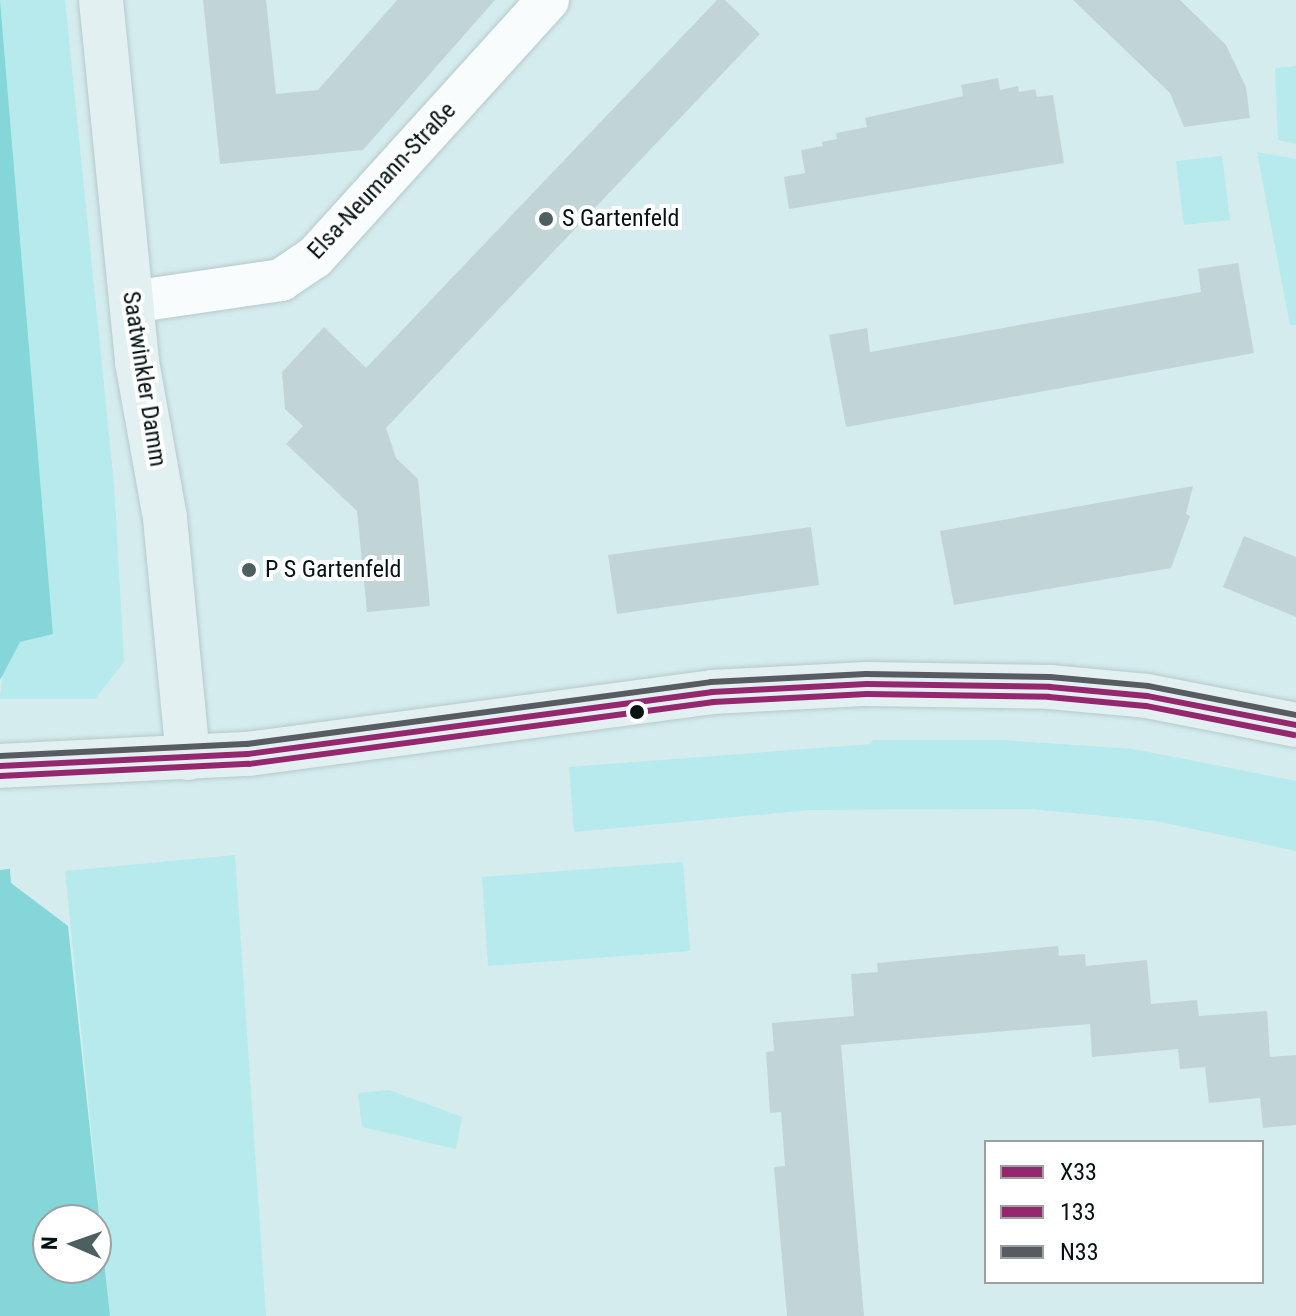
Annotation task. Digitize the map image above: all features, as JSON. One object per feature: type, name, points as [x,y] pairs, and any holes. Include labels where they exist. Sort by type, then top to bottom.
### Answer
[{"type":"main road","name":"Saatwinkler Damm","points":[[101,0],[131,302],[145,420],[165,518],[188,758]]},
{"type":"main road","points":[[0,766],[188,758],[314,746],[712,692],[867,684],[1050,687],[1147,696],[1296,725]]},
{"type":"street","name":"Elsa-Neumann-Straße","points":[[131,302],[281,280],[315,257],[548,0]]},
{"type":"shaded area","points":[[0,0],[65,0],[114,484],[124,662],[95,699],[0,699],[3,668],[20,642],[53,634]]},
{"type":"shaded area","points":[[0,0],[53,634],[20,642],[0,680]]},
{"type":"shaded area","points":[[1296,66],[1296,144],[1278,140],[1275,68]]},
{"type":"shaded area","points":[[1257,152],[1296,159],[1296,325],[1290,325]]},
{"type":"shaded area","points":[[1222,156],[1230,220],[1184,225],[1176,161]]},
{"type":"shaded area","points":[[873,740],[1002,740],[1133,749],[1296,781],[1296,851],[1156,821],[1031,809],[810,810],[574,832],[569,767],[871,744]]},
{"type":"shaded area","points":[[0,747],[11,883],[68,926],[98,1204],[32,1204],[32,1284],[107,1284],[110,1316],[0,1316]]},
{"type":"shaded area","points":[[235,855],[266,1316],[110,1316],[107,1284],[112,1284],[112,1204],[99,1204],[65,871]]},
{"type":"shaded area","points":[[683,862],[690,951],[488,966],[482,877]]},
{"type":"shaded area","points":[[389,1090],[462,1117],[456,1149],[362,1127],[358,1093]]},
{"type":"pier","points":[[0,743],[14,868],[0,870]]},
{"type":"building","points":[[203,0],[266,0],[276,94],[318,90],[397,0],[495,0],[363,150],[220,164]]},
{"type":"building","name":"S Gartenfeld","points":[[717,0],[725,0],[760,34],[386,428],[396,458],[418,479],[430,606],[367,612],[357,511],[286,444],[303,426],[285,409],[282,372],[324,327],[366,368]]},
{"type":"building","points":[[1073,0],[1180,0],[1226,45],[1246,87],[1250,118],[1184,127],[1170,93]]},
{"type":"building","points":[[998,78],[1000,90],[1018,86],[1019,92],[1035,89],[1037,97],[1053,95],[1064,163],[789,209],[784,177],[805,173],[801,150],[823,146],[822,142],[837,139],[836,133],[867,127],[865,118],[963,96],[961,85]]},
{"type":"building","points":[[1238,263],[1254,353],[846,427],[829,335],[867,328],[870,352],[1201,292],[1198,269]]},
{"type":"building","points":[[1193,486],[1186,514],[1190,516],[1171,568],[954,605],[940,531]]},
{"type":"building","points":[[811,527],[819,585],[617,614],[608,555]]},
{"type":"building","points":[[1244,536],[1296,557],[1296,617],[1223,587]]},
{"type":"building","points":[[1058,946],[1059,956],[1085,954],[1086,966],[1147,960],[1151,1004],[1197,1000],[1199,1016],[1267,1011],[1270,1057],[1296,1055],[1296,1125],[1263,1128],[1260,1098],[1209,1103],[1205,1067],[1180,1069],[1178,1049],[1092,1057],[1090,1024],[841,1045],[864,1316],[787,1316],[774,1167],[785,1166],[781,1112],[770,1113],[766,1052],[774,1051],[772,1023],[854,1016],[851,974],[878,972],[877,963]]},
{"type":"transit line","name":"N33","points":[[0,756],[247,744],[711,682],[866,674],[1050,677],[1148,686],[1296,715]]},
{"type":"transit line","name":"X33","points":[[0,766],[248,754],[712,692],[867,684],[1050,687],[1147,696],[1296,725]]},
{"type":"transit line","name":"133","points":[[0,776],[249,764],[713,702],[867,694],[1049,697],[1146,706],[1294,735]]},
{"type":"place","name":"S Gartenfeld","points":[[546,219]]},
{"type":"place","name":"P S Gartenfeld","points":[[249,570]]}]
